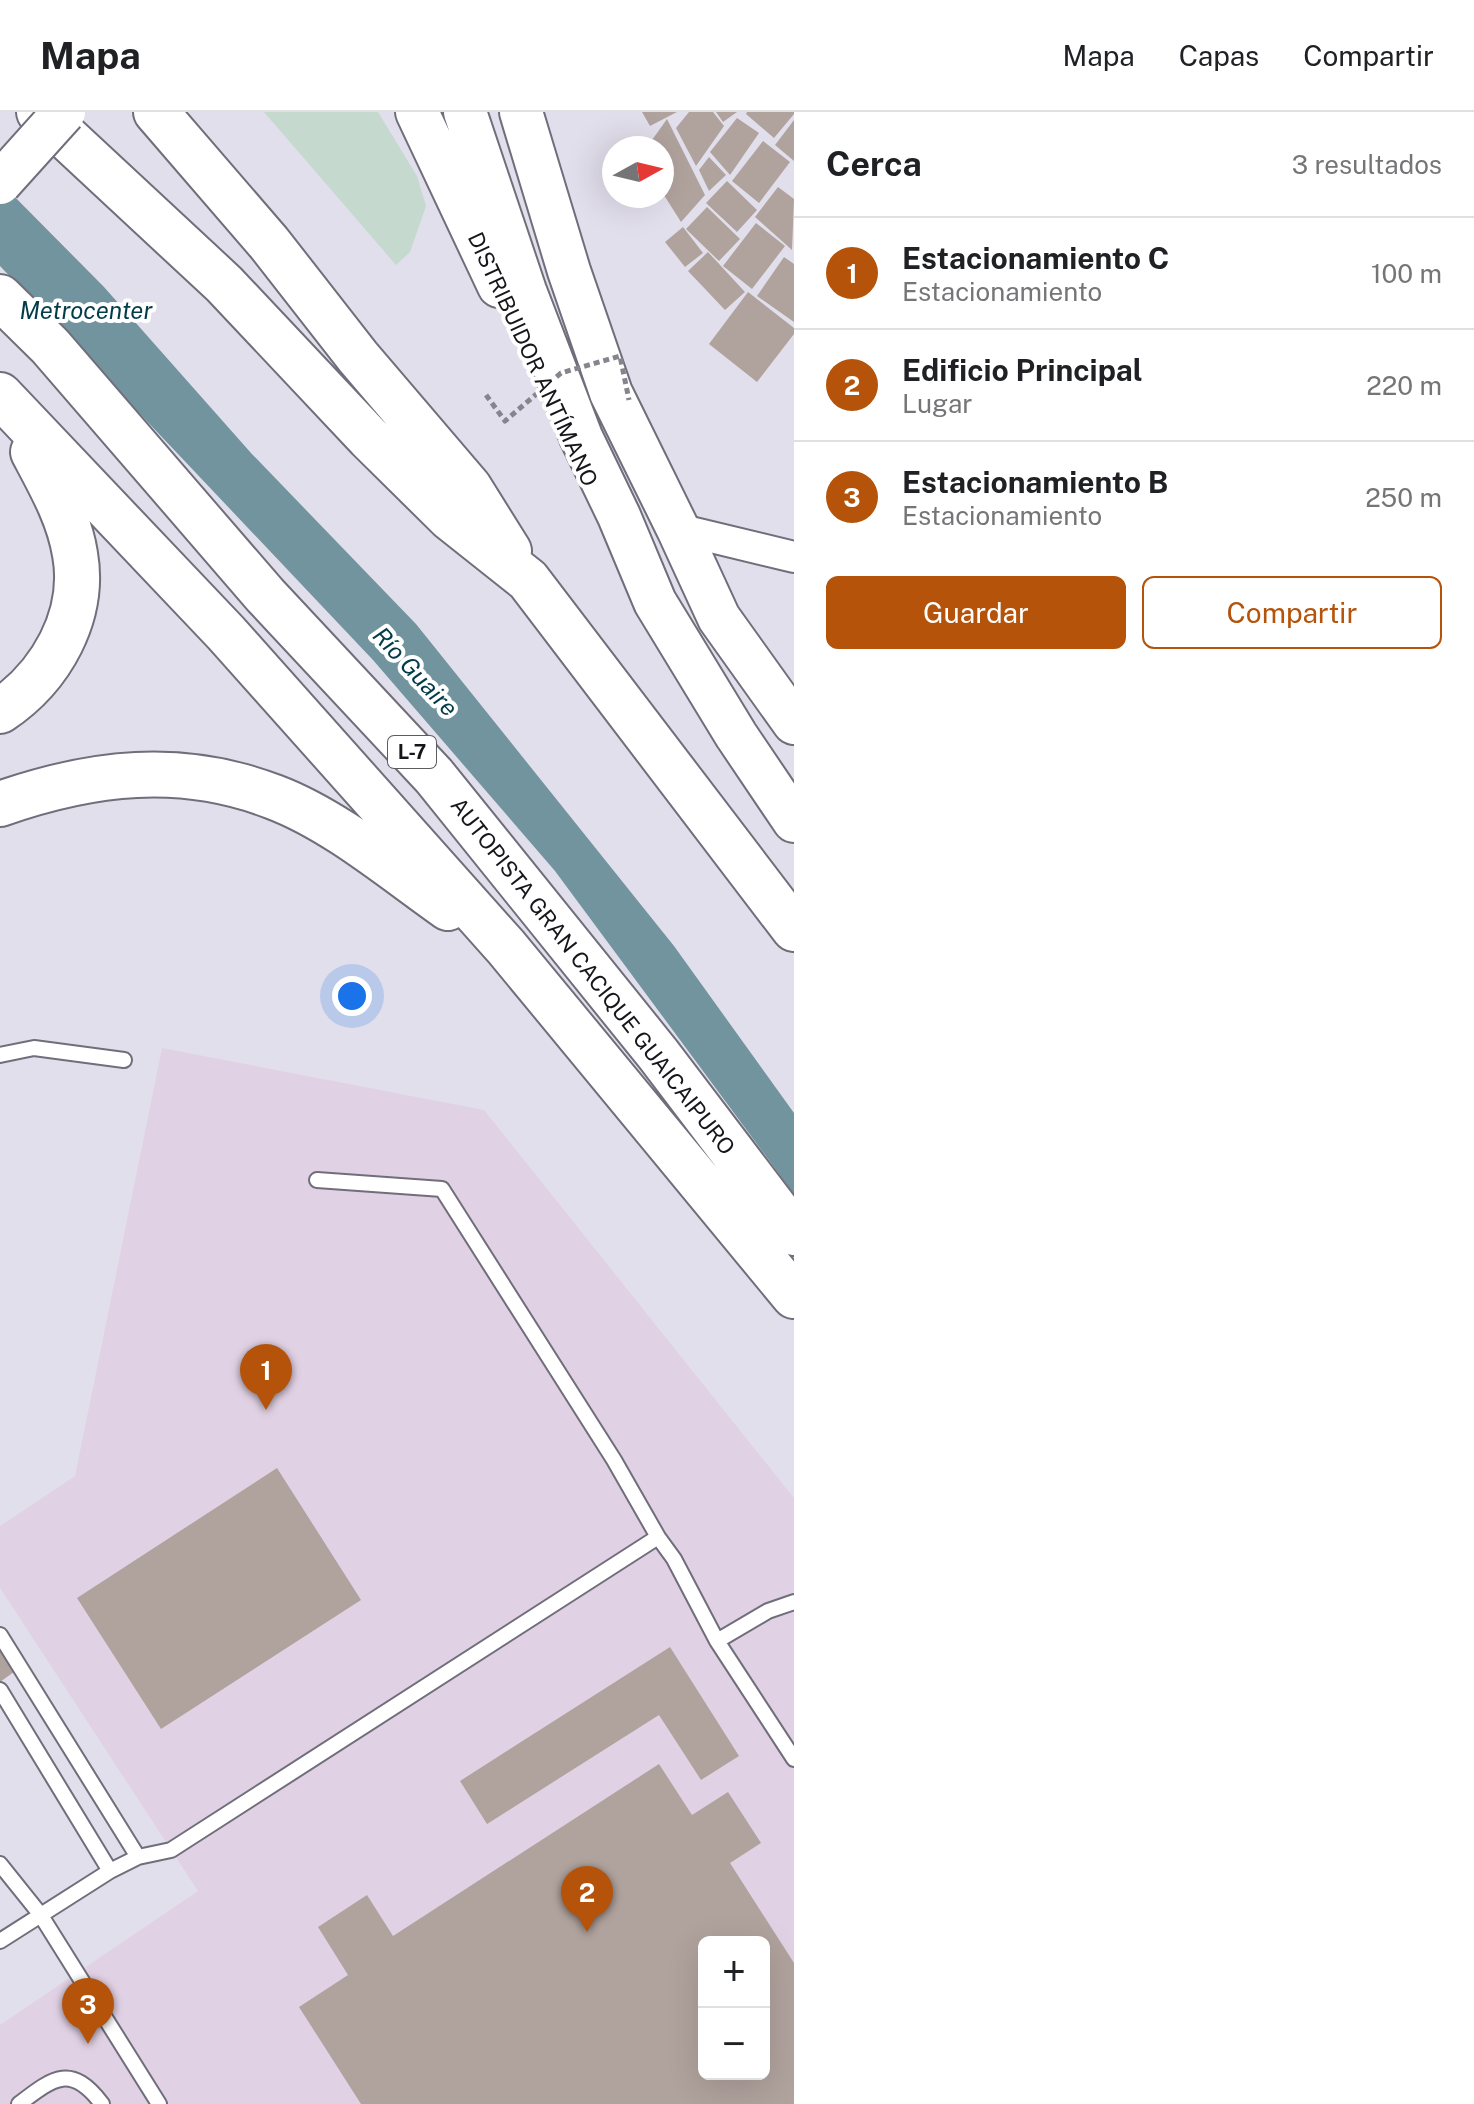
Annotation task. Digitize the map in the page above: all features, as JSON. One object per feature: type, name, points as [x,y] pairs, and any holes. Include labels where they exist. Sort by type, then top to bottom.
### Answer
[{"type":"highway","points":[[39,112],[224,284],[369,438],[450,518],[528,580]]},
{"type":"highway","points":[[156,112],[269,243],[358,357],[469,487],[528,580],[794,929]]},
{"type":"highway","name":"AUTOPISTA GRAN CACIQUE GUAICAIPURO","points":[[0,297],[50,346],[265,595],[434,776],[658,1054],[794,1233]]},
{"type":"highway","points":[[0,711],[22,696],[46,670],[66,633],[76,598],[76,555],[60,503],[4,399]]},
{"type":"highway","points":[[4,399],[226,633],[506,947],[794,1296]]},
{"type":"highway","points":[[0,804],[52,786],[107,776],[150,773],[193,777],[273,796],[334,829],[506,947]]},
{"type":"main road","points":[[0,183],[64,112]]},
{"type":"main road","name":"DISTRIBUIDOR ANTÍMANO","points":[[417,112],[592,488],[655,602]]},
{"type":"main road","points":[[465,112],[525,291],[581,437],[655,602],[736,735],[794,821]]},
{"type":"main road","points":[[521,112],[569,271],[611,393],[719,618],[794,723]]},
{"type":"street","points":[[678,529],[790,549]]},
{"type":"lane","points":[[0,1056],[34,1048],[124,1060]]},
{"type":"lane","points":[[317,1180],[442,1189],[614,1460],[674,1559],[717,1641],[794,1759]]},
{"type":"lane","points":[[0,1941],[110,1871],[138,1857],[171,1850],[658,1537]]},
{"type":"lane","points":[[717,1641],[768,1611],[794,1602]]},
{"type":"lane","points":[[0,1635],[138,1857]]},
{"type":"lane","points":[[0,1690],[110,1871]]},
{"type":"lane","points":[[0,1864],[40,1914],[159,2104]]},
{"type":"lane","points":[[19,2104],[50,2081],[68,2078],[89,2087],[102,2104]]},
{"type":"path","points":[[486,395],[505,421],[561,373],[620,356],[629,400]]},
{"type":"shaded area","points":[[162,1048],[484,1110],[794,1498],[794,2104],[0,2104],[0,2025],[198,1891],[0,1588],[0,1526],[75,1476]]},
{"type":"green space","points":[[264,112],[378,112],[417,176],[426,206],[410,252],[396,265]]},
{"type":"water","name":"Metrocenter","points":[[0,182],[104,287],[251,453],[416,624],[674,946],[794,1113],[794,1194],[555,871],[373,660],[0,266]]},
{"type":"building","points":[[642,112],[677,112],[650,126]]},
{"type":"building","points":[[689,112],[713,112],[724,126],[696,166],[676,128]]},
{"type":"building","points":[[716,112],[737,112],[723,122]]},
{"type":"building","points":[[747,112],[794,112],[794,114],[774,138]]},
{"type":"building","points":[[737,118],[759,133],[730,175],[710,152]]},
{"type":"building","points":[[667,119],[705,195],[681,222],[672,208],[674,136],[655,136]]},
{"type":"building","points":[[794,120],[794,161],[775,145]]},
{"type":"building","points":[[763,141],[790,162],[759,203],[732,181]]},
{"type":"building","points":[[709,157],[726,175],[709,191],[699,170]]},
{"type":"building","points":[[727,181],[757,210],[737,232],[706,203]]},
{"type":"building","points":[[778,187],[794,199],[792,250],[755,217]]},
{"type":"building","points":[[707,207],[740,239],[719,261],[686,229]]},
{"type":"building","points":[[756,223],[785,246],[752,289],[723,266]]},
{"type":"building","points":[[683,227],[703,253],[685,267],[665,242]]},
{"type":"building","points":[[708,252],[745,292],[725,310],[688,271]]},
{"type":"building","points":[[784,257],[794,264],[794,322],[757,296]]},
{"type":"building","points":[[748,292],[794,328],[794,334],[757,382],[709,344]]},
{"type":"building","points":[[277,1468],[361,1600],[161,1729],[77,1598]]},
{"type":"building","points":[[3,1647],[18,1669],[0,1682],[0,1649]]},
{"type":"building","points":[[670,1647],[739,1756],[701,1780],[659,1715],[487,1824],[460,1781]]},
{"type":"building","points":[[659,1764],[692,1815],[728,1792],[761,1843],[730,1863],[794,1963],[794,2104],[361,2104],[299,2007],[348,1975],[318,1927],[367,1895],[393,1936]]},
{"type":"place","name":"Estacionamiento C","points":[[266,1410]]},
{"type":"place","name":"Edificio Principal","points":[[587,1932]]},
{"type":"place","name":"Estacionamiento B","points":[[88,2044]]},
{"type":"water label","name":"Río Guaire","points":[[415,672]]}]
